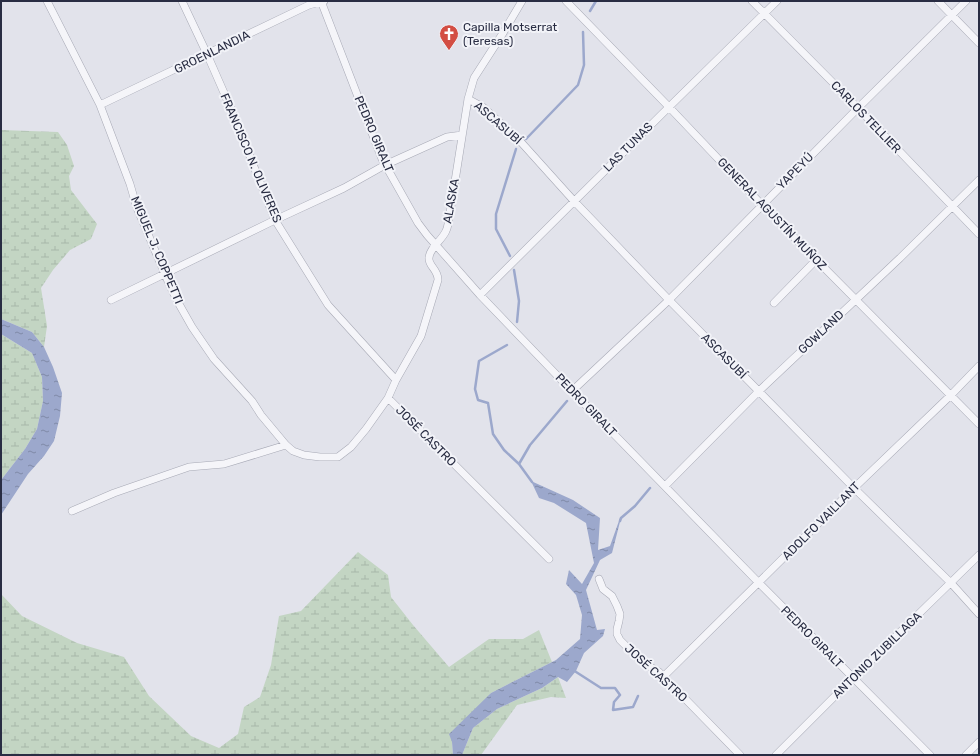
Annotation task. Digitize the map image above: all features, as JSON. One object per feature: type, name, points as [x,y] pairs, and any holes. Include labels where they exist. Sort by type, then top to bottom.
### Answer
[{"type":"street","name":"MIGUEL J. COPPETTI","points":[[47,1],[100,105],[130,184],[137,208],[179,304],[192,327],[214,359],[252,401],[261,415],[286,445],[292,451],[304,455],[320,457]]},
{"type":"street","name":"FRANCISCO N. OLIVERES","points":[[182,1],[232,111],[275,220],[328,305],[396,380]]},
{"type":"street","name":"GROENLANDIA","points":[[100,105],[309,5],[323,1]]},
{"type":"street","name":"PEDRO GIRALT","points":[[323,1],[382,160],[418,223],[436,246],[480,295],[572,391],[759,583],[930,755]]},
{"type":"street","name":"ALASKA","points":[[320,457],[338,456],[351,447],[366,429],[388,398],[420,336],[436,287],[438,276],[429,258],[430,254],[446,231],[449,219],[468,98],[474,78],[522,1]]},
{"type":"street","name":"GENERAL AGUSTÍN MUÑOZ","points":[[566,1],[762,205],[979,424]]},
{"type":"street","name":"CARLOS TELLIER","points":[[752,1],[858,108],[979,234]]},
{"type":"street","name":"LAS TUNAS","points":[[480,295],[777,1]]},
{"type":"street","points":[[938,1],[979,43]]},
{"type":"street","name":"YAPEYÚ","points":[[572,391],[669,300],[858,108],[966,1]]},
{"type":"street","name":"ASCASUBÍ","points":[[468,98],[483,107],[520,141],[574,201],[669,300],[979,614]]},
{"type":"street","points":[[111,300],[344,188],[385,165],[447,137],[462,134]]},
{"type":"street","name":"GOWLAND","points":[[665,486],[759,391],[953,207],[979,180]]},
{"type":"street","points":[[774,303],[816,260]]},
{"type":"street","name":"ADOLFO VAILLANT","points":[[663,677],[854,488],[951,396],[979,366]]},
{"type":"street","name":"JOSÉ CASTRO","points":[[388,398],[549,558]]},
{"type":"street","points":[[72,511],[120,491],[189,467],[224,464],[286,445]]},
{"type":"street","name":"ANTONIO ZUBILLAGA","points":[[776,755],[979,555]]},
{"type":"street","name":"JOSÉ CASTRO","points":[[600,579],[603,589],[612,596],[620,614],[617,629],[617,634],[620,640],[642,662],[659,672],[740,755]]},
{"type":"street","points":[[966,755],[979,742]]},
{"type":"green space","points":[[1,130],[58,132],[67,145],[74,166],[69,176],[71,190],[97,224],[91,239],[70,250],[53,270],[41,288],[47,326],[44,347],[32,332],[1,319]]},
{"type":"green space","points":[[1,334],[32,353],[42,377],[43,401],[37,429],[25,449],[1,480]]},
{"type":"green space","points":[[358,552],[388,575],[391,597],[449,667],[489,639],[523,639],[539,630],[552,662],[491,693],[452,742],[453,755],[1,755],[1,594],[22,616],[77,643],[124,657],[149,696],[191,736],[219,748],[238,734],[244,707],[260,697],[271,665],[279,616],[301,611]]},
{"type":"green space","points":[[558,677],[566,698],[551,697],[517,705],[481,755],[462,755],[473,728],[497,709],[542,688]]},
{"type":"water","points":[[1,319],[32,332],[44,347],[62,393],[60,416],[54,441],[44,456],[28,474],[1,515],[1,480],[25,449],[37,429],[43,401],[42,377],[32,353],[1,334]]},
{"type":"water","points":[[531,481],[573,500],[600,518],[598,550],[610,546],[621,518],[612,553],[600,560],[586,590],[597,630],[605,629],[603,636],[584,653],[576,671],[567,682],[558,677],[542,688],[497,709],[473,728],[462,755],[453,755],[452,742],[449,734],[491,693],[556,660],[580,639],[582,615],[576,595],[566,584],[569,570],[582,584],[594,563],[586,523],[554,503],[539,498]]},
{"type":"waterway","points":[[590,11],[596,1]]},
{"type":"waterway","points":[[526,139],[578,85],[584,65],[583,32]]},
{"type":"waterway","points":[[510,256],[496,229],[496,214],[516,149]]},
{"type":"waterway","points":[[514,270],[519,301],[517,322]]},
{"type":"waterway","points":[[507,345],[479,361],[475,389],[478,400],[488,403],[493,434],[504,450],[519,464],[532,482]]},
{"type":"waterway","points":[[519,464],[530,445],[567,401]]},
{"type":"waterway","points":[[620,521],[621,518],[635,506],[650,488]]},
{"type":"waterway","points":[[573,670],[601,688],[615,688],[620,695],[614,702],[613,710],[633,707],[638,696]]},
{"type":"place","name":"Capilla Motserrat (Teresas)","points":[[449,51]]}]
